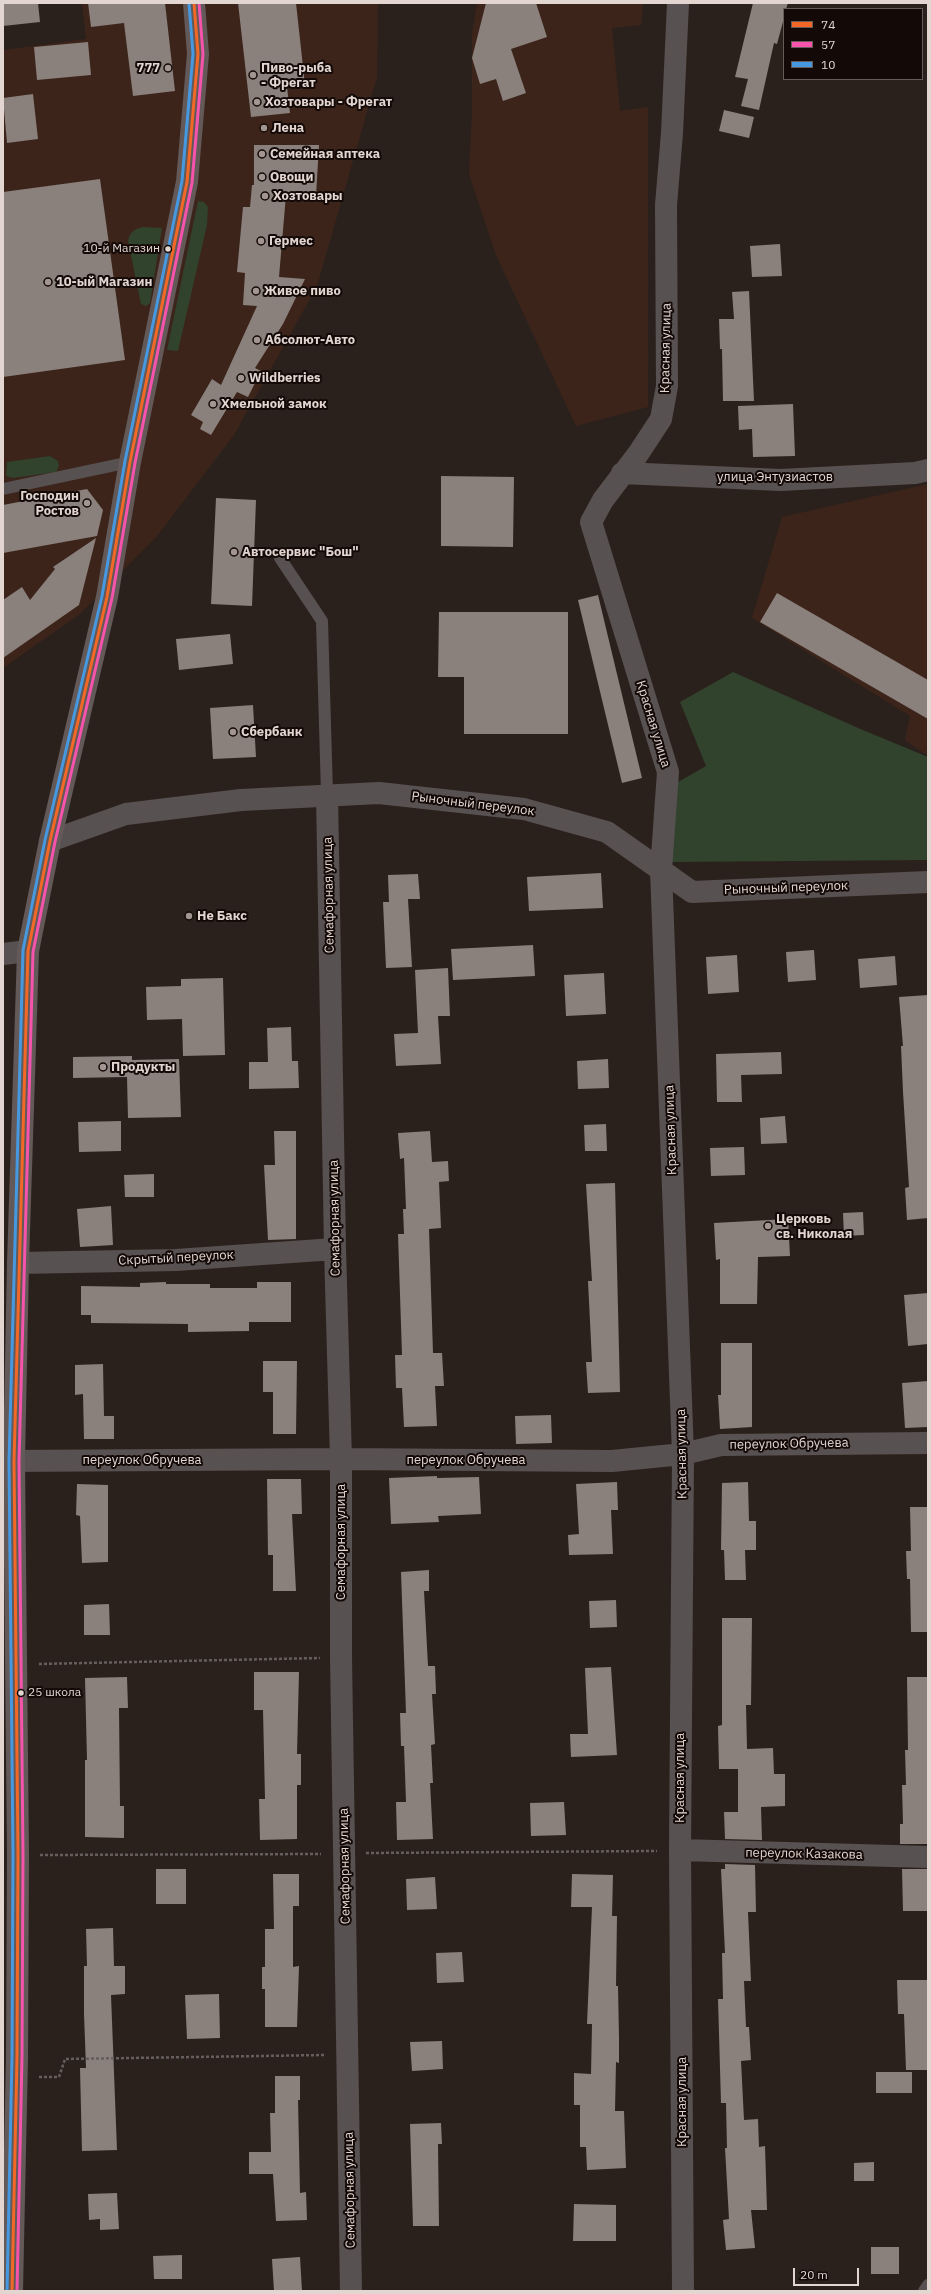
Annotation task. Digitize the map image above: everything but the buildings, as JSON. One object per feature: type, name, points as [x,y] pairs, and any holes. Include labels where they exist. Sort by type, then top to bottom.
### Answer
[{"type":"main road","points":[[12,2291],[16,2078],[10,2056],[10,1665],[8,1461],[18,1263],[28,951],[50,841],[107,597],[130,462],[187,182],[198,54],[194,3]]},
{"type":"street","name":"Красная улица","points":[[678,3],[672,134],[666,205],[667,386],[661,419],[603,500],[591,522],[668,772],[661,870],[683,1454],[680,1850],[683,2291]]},
{"type":"street","name":"улица Энтузиастов","points":[[622,474],[781,480],[915,473],[928,470]]},
{"type":"street","name":"Рыночный переулок","points":[[50,841],[126,814],[241,800],[327,794],[379,793],[524,808],[607,832],[692,892],[928,882]]},
{"type":"street","name":"Семафорная улица","points":[[327,794],[335,1249],[341,1459],[341,1657],[351,2291]]},
{"type":"street","points":[[3,954],[28,951]]},
{"type":"street","name":"Скрытый переулок","points":[[18,1263],[176,1260],[335,1249]]},
{"type":"street","name":"переулок Обручева","points":[[8,1461],[341,1459],[612,1460],[683,1454],[721,1445],[928,1443]]},
{"type":"street","name":"переулок Казакова","points":[[680,1850],[928,1857]]},
{"type":"lane","points":[[3,489],[130,462]]},
{"type":"lane","points":[[280,558],[322,621],[327,794]]},
{"type":"lane","points":[[924,2291],[928,2285]]},
{"type":"path","points":[[10,1665],[341,1657]]},
{"type":"path","points":[[16,2078],[59,2077],[65,2059],[348,2054]]},
{"type":"shaded area","points":[[82,3],[378,3],[377,77],[317,286],[234,435],[157,536],[80,614],[3,668],[3,50],[86,39]]},
{"type":"shaded area","points":[[477,3],[643,3],[641,25],[612,28],[620,111],[648,107],[648,407],[576,426],[496,255],[469,174],[472,112],[472,34]]},
{"type":"shaded area","points":[[928,484],[928,756],[905,740],[910,716],[752,618],[782,517]]},
{"type":"green space","points":[[198,201],[204,202],[208,207],[207,225],[178,351],[167,350]]},
{"type":"green space","points":[[143,227],[162,228],[150,303],[146,306],[141,304],[128,241],[133,231]]},
{"type":"green space","points":[[50,456],[58,461],[59,466],[56,472],[13,478],[6,476],[7,462]]},
{"type":"green space","points":[[733,672],[858,728],[928,757],[928,860],[669,862],[671,786],[706,766],[680,702]]},
{"type":"transit line","name":"10","points":[[7,2291],[12,2057],[13,1855],[9,1461],[23,950],[45,840],[102,596],[125,461],[182,181],[193,54],[189,3]]},
{"type":"transit line","name":"74","points":[[12,2291],[17,2057],[18,1855],[14,1461],[28,951],[50,841],[107,597],[130,462],[187,182],[198,54],[194,3]]},
{"type":"transit line","name":"57","points":[[17,2291],[22,2057],[23,1855],[19,1461],[33,952],[55,842],[112,598],[135,463],[192,183],[203,54],[199,3]]},
{"type":"place","name":"777","points":[[168,68]]},
{"type":"place","name":"Пиво-рыба - Фрегат","points":[[253,75]]},
{"type":"place","name":"Хозтовары - Фрегат","points":[[257,102]]},
{"type":"place","name":"Лена","points":[[264,128]]},
{"type":"place","name":"Семейная аптека","points":[[262,154]]},
{"type":"place","name":"Овощи","points":[[262,177]]},
{"type":"place","name":"Хозтовары","points":[[265,196]]},
{"type":"place","name":"Гермес","points":[[261,241]]},
{"type":"place","name":"10-й Магазин","points":[[168,249]]},
{"type":"place","name":"10-ый Магазин","points":[[48,282]]},
{"type":"place","name":"Живое пиво","points":[[256,291]]},
{"type":"place","name":"Абсолют-Авто","points":[[257,340]]},
{"type":"place","name":"Wildberries","points":[[241,378]]},
{"type":"place","name":"Хмельной замок","points":[[213,404]]},
{"type":"place","name":"Господин Ростов","points":[[87,503]]},
{"type":"place","name":"Автосервис \"Бош\"","points":[[234,552]]},
{"type":"place","name":"Сбербанк","points":[[233,732]]},
{"type":"place","name":"Не Бакс","points":[[189,916]]},
{"type":"place","name":"Продукты","points":[[103,1067]]},
{"type":"place","name":"Церковь св. Николая","points":[[768,1226]]},
{"type":"place","name":"25 школа","points":[[21,1693]]}]
